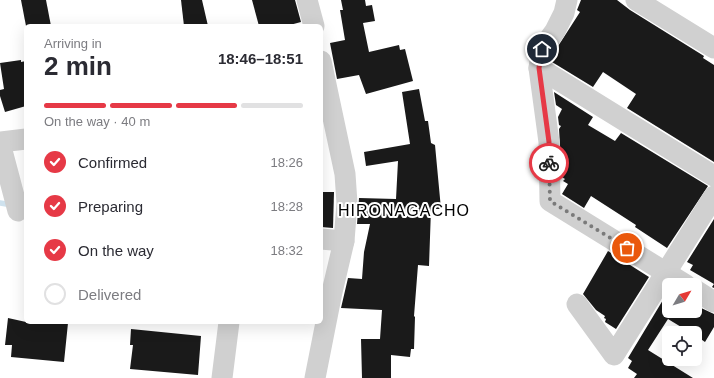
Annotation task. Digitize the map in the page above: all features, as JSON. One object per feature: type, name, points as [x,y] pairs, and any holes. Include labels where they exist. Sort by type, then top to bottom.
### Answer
[{"type":"street","points":[[307,0],[313,24]]},
{"type":"street","points":[[567,0],[564,13],[542,49],[539,68],[549,142],[550,201],[675,278]]},
{"type":"street","points":[[636,0],[714,48]]},
{"type":"street","points":[[539,68],[714,176]]},
{"type":"street","points":[[315,378],[344,241],[347,203],[345,174],[324,89]]},
{"type":"street","points":[[15,208],[0,143],[24,139]]},
{"type":"street","points":[[577,304],[614,355],[714,196]]},
{"type":"street","points":[[323,239],[344,241]]},
{"type":"street","points":[[702,294],[714,302]]},
{"type":"street","points":[[222,378],[229,324]]},
{"type":"building","points":[[21,0],[46,0],[51,24],[26,24]]},
{"type":"building","points":[[181,0],[202,0],[208,24],[184,24]]},
{"type":"building","points":[[252,0],[295,0],[301,22],[294,24],[258,24]]},
{"type":"building","points":[[341,0],[365,0],[366,6],[372,5],[375,21],[363,23],[369,52],[399,45],[400,50],[405,49],[413,81],[366,94],[359,75],[337,79],[330,43],[345,40],[340,10],[343,10]]},
{"type":"building","points":[[581,0],[617,0],[630,10],[704,56],[703,58],[714,65],[714,162],[627,108],[636,94],[603,72],[593,87],[552,62],[553,54],[580,12],[577,10]]},
{"type":"building","points":[[21,60],[21,62],[24,61],[24,107],[5,112],[0,96],[0,90],[4,89],[0,63]]},
{"type":"building","points":[[419,89],[425,121],[428,121],[431,143],[435,145],[441,209],[431,209],[429,266],[418,265],[414,316],[414,349],[411,349],[410,357],[391,355],[391,378],[362,378],[361,339],[380,339],[382,310],[341,308],[348,278],[362,279],[364,252],[370,224],[357,224],[359,198],[396,199],[398,161],[366,166],[364,152],[410,144],[402,92]]},
{"type":"building","points":[[554,92],[593,117],[588,125],[615,141],[621,133],[708,186],[667,248],[635,227],[636,225],[591,196],[584,208],[562,194],[568,184],[563,181],[565,179],[562,177],[559,129],[561,126],[559,125],[558,117],[562,109],[556,105]]},
{"type":"building","points":[[323,192],[334,192],[333,228],[323,227]]},
{"type":"building","points":[[714,219],[714,284],[690,270],[693,265],[687,262]]},
{"type":"building","points":[[608,251],[649,277],[616,329],[605,322],[605,316],[596,310],[583,294]]},
{"type":"building","points":[[662,302],[662,318],[702,318],[702,308],[714,314],[714,327],[705,342],[702,340],[702,326],[680,326],[668,319],[662,326],[648,350],[662,359],[662,366],[674,366],[693,378],[634,378],[637,374],[628,368],[632,361],[628,358]]},
{"type":"building","points":[[8,318],[24,322],[24,324],[68,324],[64,362],[11,357],[12,345],[5,345]]},
{"type":"building","points":[[131,329],[201,336],[198,375],[130,369],[133,345],[130,345]]},
{"type":"waterway","points":[[0,203],[12,205]]},
{"type":"way so far","points":[[549,163],[550,201],[627,248]]},
{"type":"district","name":"HIRONAGACHO","points":[[404,210]]},
{"type":"route","points":[[542,49],[539,68],[549,142],[549,163]]}]
